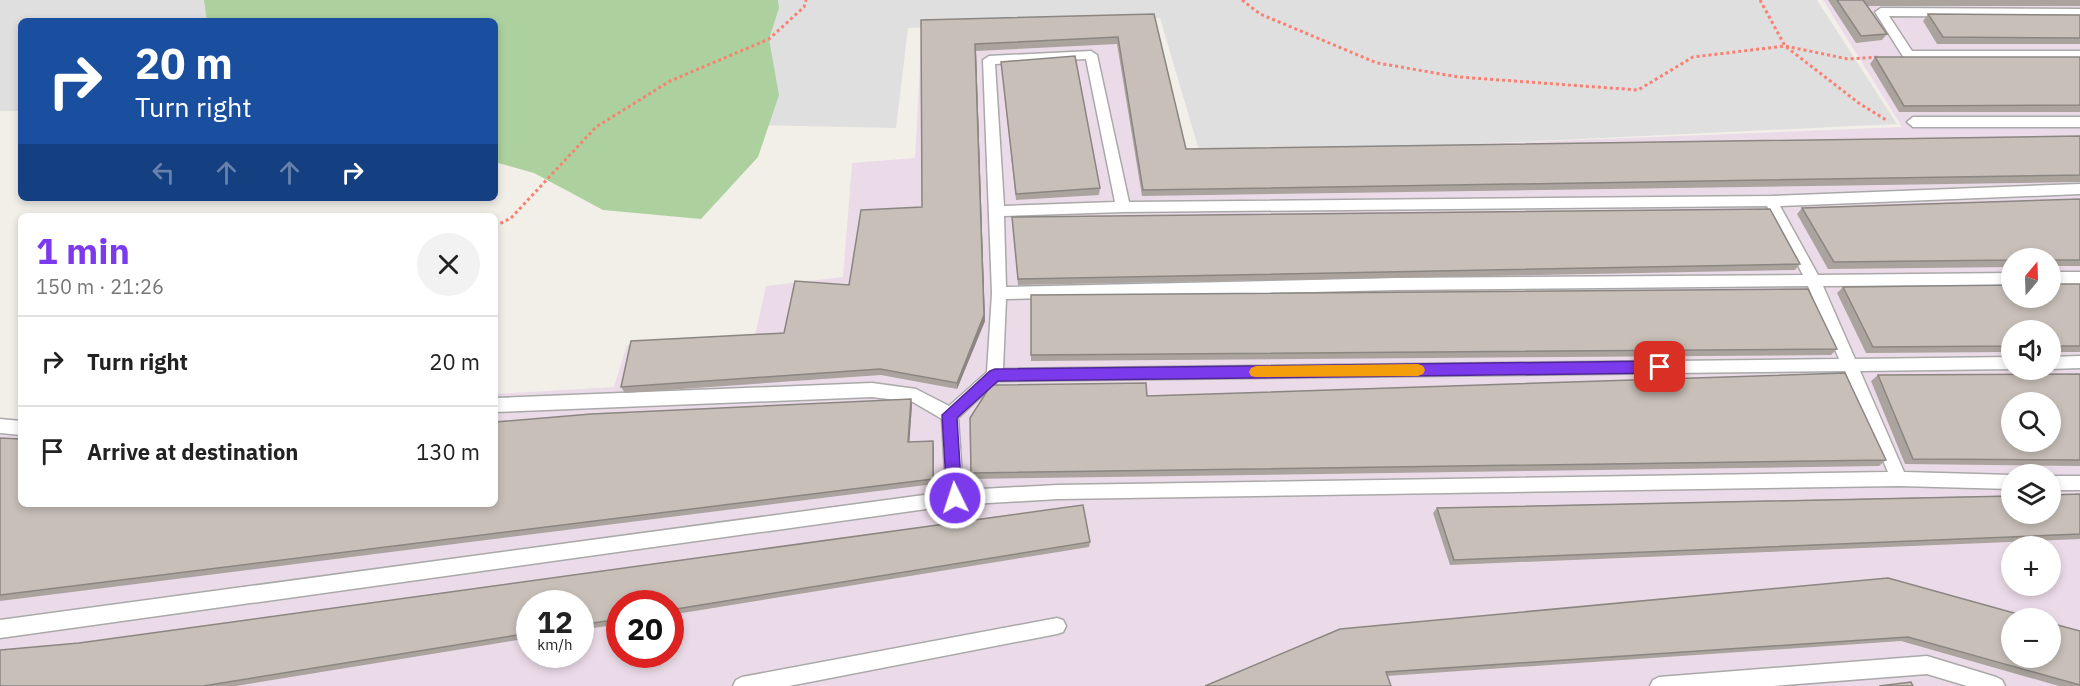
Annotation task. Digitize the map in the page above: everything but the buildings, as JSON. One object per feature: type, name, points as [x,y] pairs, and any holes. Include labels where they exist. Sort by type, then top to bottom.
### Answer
[{"type":"lane","points":[[2080,13],[1881,12],[1908,55],[2080,55]]},
{"type":"lane","points":[[995,375],[999,293],[989,60],[1091,55],[1123,207]]},
{"type":"lane","points":[[1913,122],[2080,122]]},
{"type":"lane","points":[[997,211],[1123,207],[1771,201],[2080,189]]},
{"type":"lane","points":[[1771,201],[1813,280],[1899,479]]},
{"type":"lane","points":[[2061,278],[2080,278]]},
{"type":"lane","points":[[999,293],[1385,285],[2001,279]]},
{"type":"lane","points":[[2061,363],[2080,362]]},
{"type":"lane","points":[[950,415],[995,375],[2001,363]]},
{"type":"lane","points":[[498,405],[872,390],[916,396],[950,415]]},
{"type":"lane","points":[[950,415],[955,498]]},
{"type":"lane","points":[[0,426],[18,428]]},
{"type":"lane","points":[[0,629],[955,498],[1058,492],[1899,479],[2001,482]]},
{"type":"lane","points":[[2061,483],[2080,483]]},
{"type":"lane","points":[[742,686],[1056,626]]},
{"type":"lane","points":[[1659,686],[1927,665],[1996,686]]},
{"type":"path","points":[[498,224],[511,218],[596,127],[670,81],[769,39],[804,7],[806,0]]},
{"type":"path","points":[[1242,0],[1260,14],[1377,63],[1459,77],[1638,90],[1693,57],[1785,46],[1848,59],[1908,55]]},
{"type":"path","points":[[1760,0],[1785,46],[1860,104],[1886,120],[1913,122]]},
{"type":"shaded area","points":[[0,0],[1817,0],[1897,124],[1201,157],[1160,18],[908,28],[896,128],[498,120],[498,18],[18,18],[18,111],[0,111]]},
{"type":"shaded area","points":[[1823,0],[2080,0],[2080,686],[0,686],[0,422],[18,421],[18,507],[498,507],[498,394],[614,387],[627,345],[755,336],[766,286],[843,277],[852,163],[915,158],[922,27],[1153,20],[1185,156],[1902,127]]},
{"type":"green space","points":[[204,0],[778,0],[779,8],[769,39],[779,95],[758,157],[701,219],[603,210],[534,173],[498,163],[498,18],[207,18]]},
{"type":"slow traffic","points":[[1256,372],[1418,370]]},
{"type":"route","points":[[955,498],[950,415],[995,375],[1660,367]]}]
